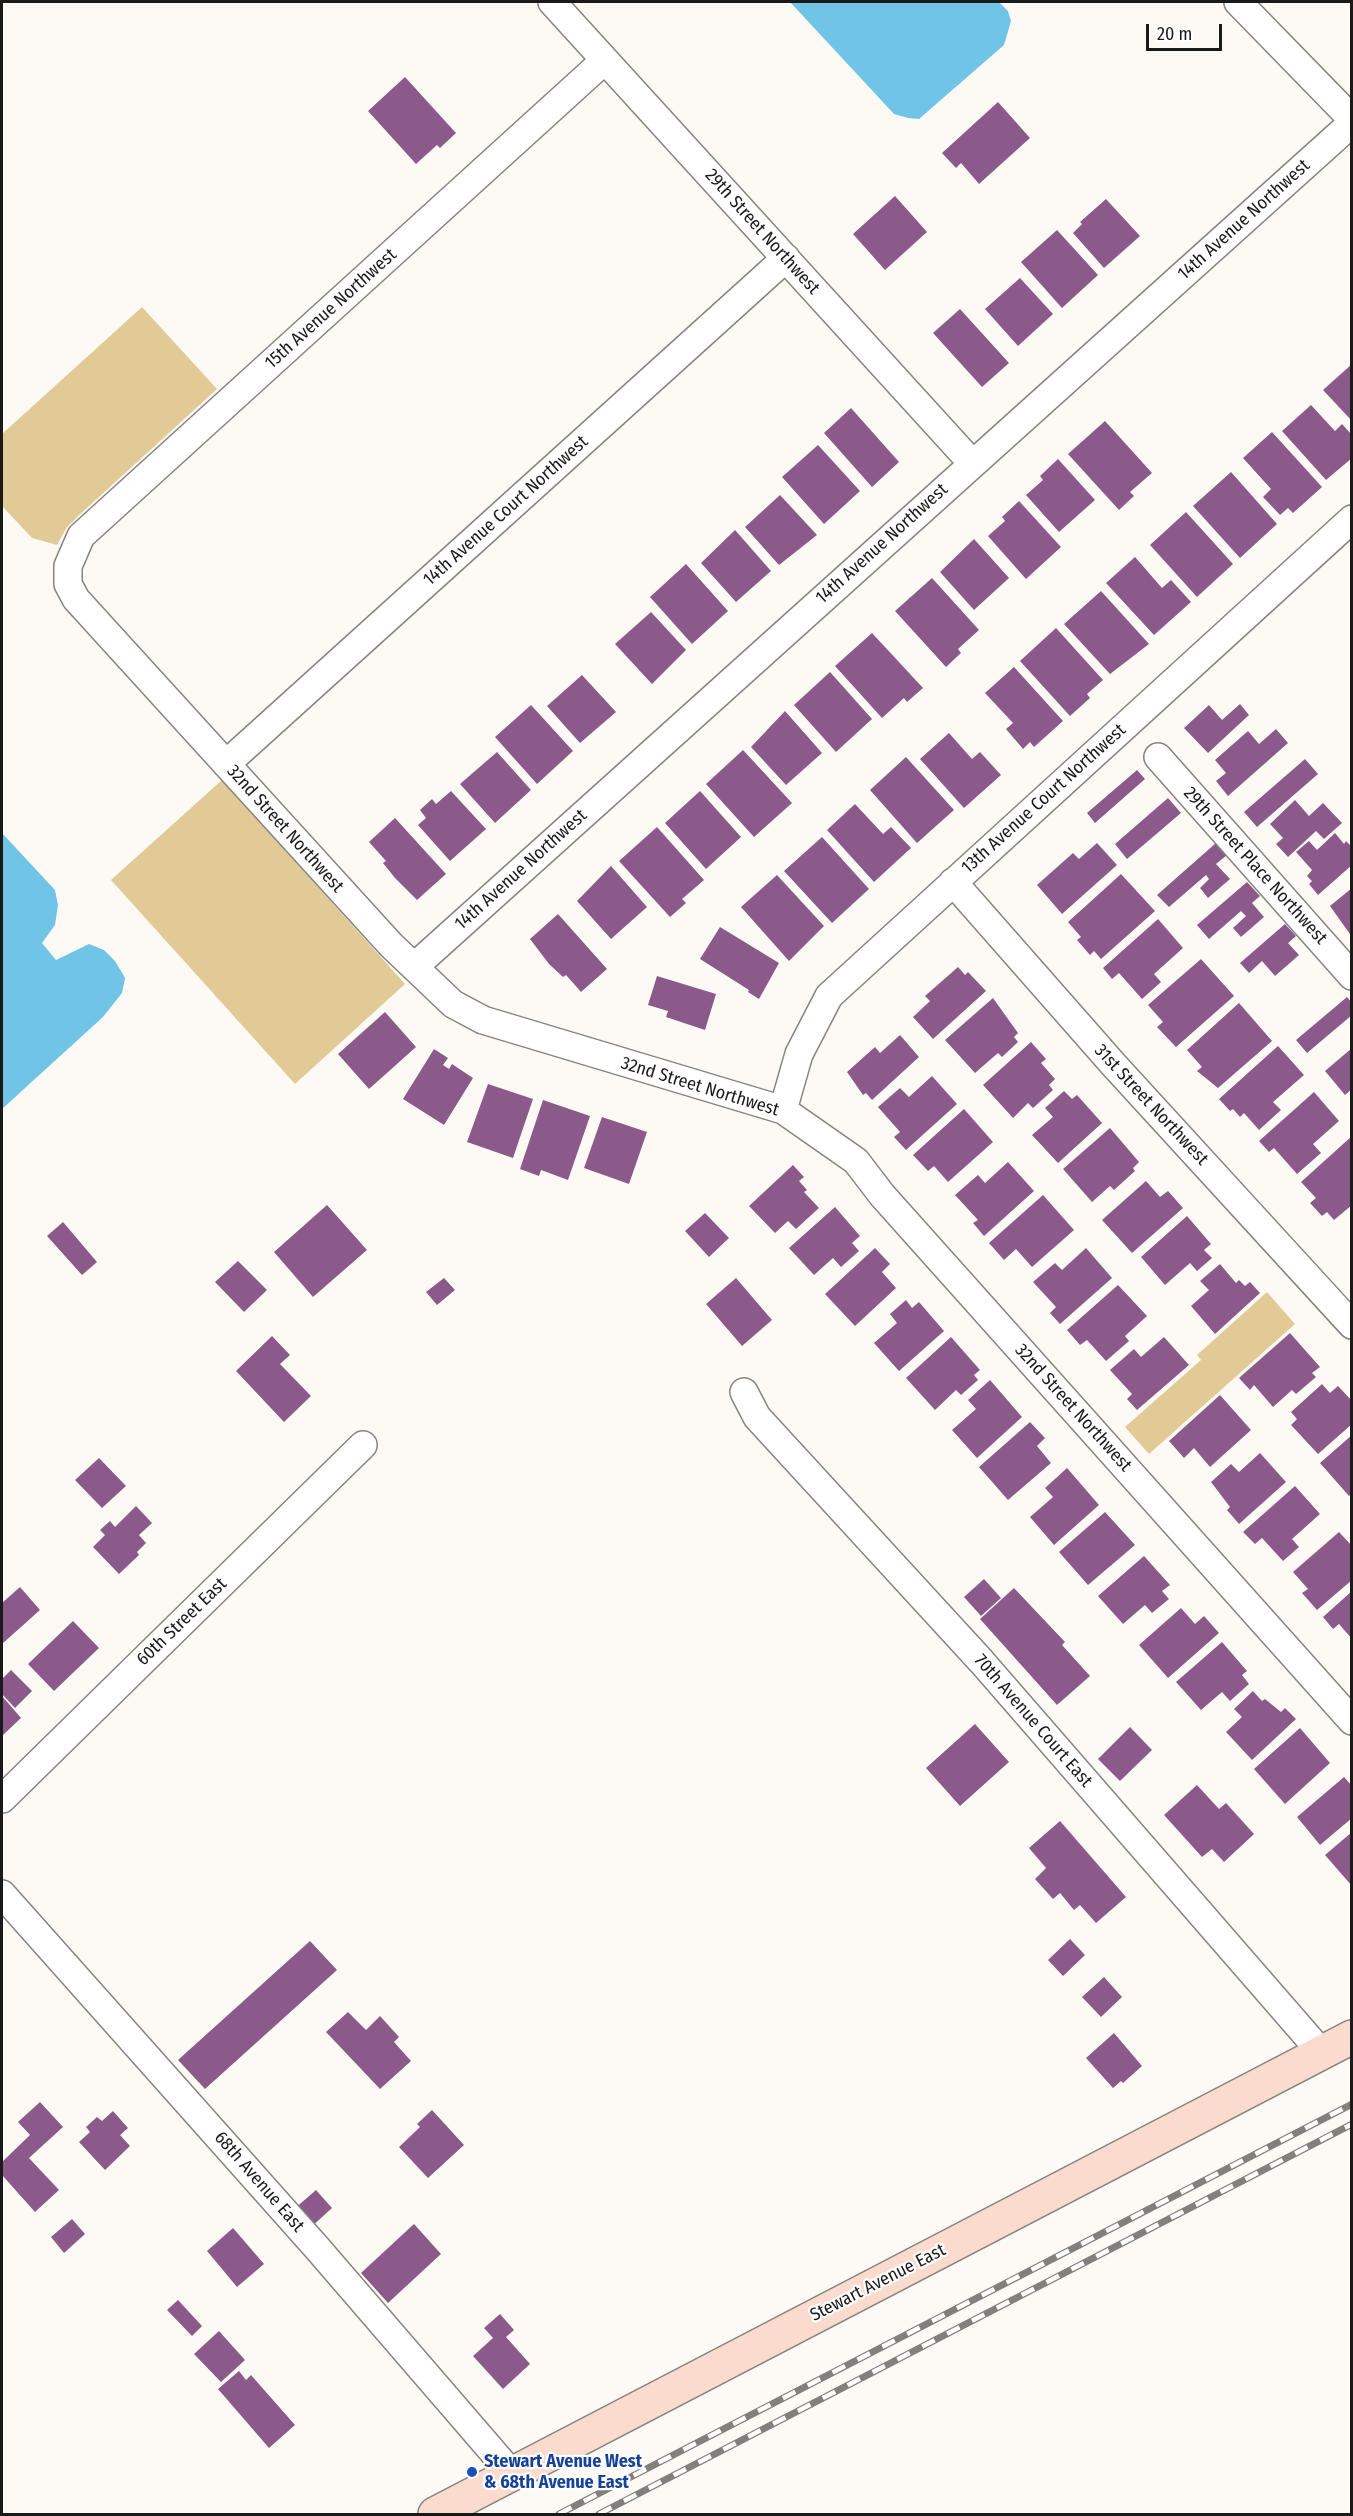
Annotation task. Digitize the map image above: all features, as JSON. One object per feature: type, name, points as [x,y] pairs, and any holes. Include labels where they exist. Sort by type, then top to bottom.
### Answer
[{"type":"street","name":"29th Street Northwest","points":[[552,2],[972,464]]},
{"type":"street","points":[[1239,2],[1352,121]]},
{"type":"street","name":"15th Avenue Northwest","points":[[68,566],[81,536],[605,60]]},
{"type":"street","name":"14th Avenue Northwest","points":[[414,967],[1352,121]]},
{"type":"street","name":"14th Avenue Court Northwest","points":[[226,764],[786,258]]},
{"type":"street","name":"13th Avenue Court Northwest","points":[[783,1110],[799,1054],[829,996],[1352,519]]},
{"type":"street","name":"32nd Street Northwest","points":[[68,566],[68,584],[76,600],[414,967],[453,1004],[483,1020],[783,1110],[856,1161],[890,1203],[1352,1721]]},
{"type":"street","name":"29th Street Place Northwest","points":[[1158,757],[1352,975]]},
{"type":"street","name":"31st Street Northwest","points":[[953,882],[1113,1064],[1352,1325]]},
{"type":"street","name":"70th Avenue Court East","points":[[744,1392],[757,1417],[982,1662],[1321,2052]]},
{"type":"street","name":"60th Street East","points":[[2,1799],[363,1445]]},
{"type":"street","name":"68th Avenue East","points":[[2,1894],[239,2160],[512,2474]]},
{"type":"street","name":"Stewart Avenue East","points":[[435,2514],[1352,2037]]},
{"type":"shaded area","points":[[142,307],[217,389],[77,517],[67,527],[57,545],[32,538],[2,506],[2,434]]},
{"type":"shaded area","points":[[222,780],[405,984],[295,1084],[111,880]]},
{"type":"shaded area","points":[[1267,1292],[1295,1324],[1149,1454],[1125,1427],[1201,1360],[1197,1355]]},
{"type":"water","points":[[790,2],[999,2],[1008,11],[1011,21],[1004,45],[919,119],[894,114]]},
{"type":"water","points":[[2,833],[55,890],[58,905],[55,925],[42,943],[56,960],[89,944],[104,950],[115,961],[125,978],[122,993],[103,1017],[2,1109]]},
{"type":"building","points":[[405,77],[456,133],[440,148],[437,145],[416,164],[368,111]]},
{"type":"building","points":[[998,102],[1030,138],[979,184],[961,163],[956,168],[942,153]]},
{"type":"building","points":[[895,196],[927,232],[885,270],[853,234]]},
{"type":"building","points":[[1106,199],[1140,236],[1104,268],[1073,233],[1082,224],[1080,222]]},
{"type":"building","points":[[1057,230],[1098,275],[1062,308],[1021,262]]},
{"type":"building","points":[[1020,278],[1053,314],[1018,346],[985,309]]},
{"type":"building","points":[[960,309],[1009,363],[982,387],[933,333]]},
{"type":"building","points":[[1352,364],[1352,421],[1323,390]]},
{"type":"building","points":[[1311,405],[1335,431],[1342,424],[1352,435],[1352,458],[1326,480],[1282,431]]},
{"type":"building","points":[[851,408],[899,462],[872,487],[824,433]]},
{"type":"building","points":[[1105,421],[1152,473],[1130,492],[1134,496],[1119,510],[1068,454]]},
{"type":"building","points":[[1272,432],[1322,487],[1293,513],[1288,508],[1280,515],[1263,497],[1271,489],[1243,458]]},
{"type":"building","points":[[818,445],[860,491],[824,524],[782,477]]},
{"type":"building","points":[[1058,459],[1095,500],[1059,532],[1026,495],[1043,480],[1040,476]]},
{"type":"building","points":[[1231,472],[1277,524],[1240,558],[1193,506]]},
{"type":"building","points":[[780,495],[817,535],[779,565],[745,527]]},
{"type":"building","points":[[1019,501],[1061,547],[1026,579],[988,536],[1005,521],[1002,517]]},
{"type":"building","points":[[1186,512],[1233,564],[1197,597],[1150,545]]},
{"type":"building","points":[[735,530],[771,571],[736,602],[701,563]]},
{"type":"building","points":[[974,539],[1009,578],[974,610],[940,572]]},
{"type":"building","points":[[1135,557],[1162,588],[1171,580],[1191,602],[1154,635],[1106,583]]},
{"type":"building","points":[[686,564],[728,611],[692,644],[650,597]]},
{"type":"building","points":[[932,578],[979,630],[958,649],[961,653],[946,667],[895,611]]},
{"type":"building","points":[[1101,591],[1149,644],[1110,674],[1064,624]]},
{"type":"building","points":[[651,612],[686,650],[652,684],[615,644]]},
{"type":"building","points":[[1056,628],[1103,680],[1087,694],[1090,698],[1070,716],[1020,661]]},
{"type":"building","points":[[872,633],[923,688],[907,702],[904,698],[882,718],[835,666]]},
{"type":"building","points":[[1014,667],[1063,721],[1034,747],[1030,742],[1023,749],[1006,729],[1013,723],[985,693]]},
{"type":"building","points":[[830,672],[872,719],[836,752],[794,705]]},
{"type":"building","points":[[582,675],[616,712],[580,743],[547,706]]},
{"type":"building","points":[[1240,704],[1249,715],[1208,753],[1184,728],[1209,705],[1222,720]]},
{"type":"building","points":[[531,705],[573,751],[537,784],[495,737]]},
{"type":"building","points":[[785,711],[822,753],[786,785],[751,747]]},
{"type":"building","points":[[1276,729],[1288,743],[1228,796],[1216,781],[1226,773],[1215,760],[1248,731],[1259,744]]},
{"type":"building","points":[[949,733],[972,759],[980,752],[1001,775],[964,808],[920,759]]},
{"type":"building","points":[[743,750],[792,803],[754,837],[706,784]]},
{"type":"building","points":[[497,752],[531,790],[495,823],[460,784]]},
{"type":"building","points":[[906,757],[954,810],[917,843],[870,790]]},
{"type":"building","points":[[1305,759],[1318,774],[1257,827],[1244,812]]},
{"type":"building","points":[[1137,770],[1145,779],[1095,823],[1087,813]]},
{"type":"building","points":[[451,791],[486,829],[450,861],[418,825],[426,818],[420,810],[432,799],[436,804]]},
{"type":"building","points":[[700,791],[741,837],[706,869],[665,823]]},
{"type":"building","points":[[1168,798],[1181,813],[1127,859],[1115,844]]},
{"type":"building","points":[[1295,800],[1309,816],[1323,803],[1342,823],[1324,839],[1316,831],[1288,857],[1276,844],[1283,838],[1270,824]]},
{"type":"building","points":[[855,804],[883,834],[891,827],[911,848],[874,882],[827,830]]},
{"type":"building","points":[[395,818],[446,874],[417,900],[395,878],[383,863],[386,861],[369,842]]},
{"type":"building","points":[[657,827],[704,880],[682,899],[686,903],[670,917],[619,861]]},
{"type":"building","points":[[1335,833],[1344,844],[1346,841],[1352,847],[1352,865],[1318,895],[1309,884],[1312,881],[1307,876],[1312,870],[1296,852],[1309,841],[1317,850]]},
{"type":"building","points":[[822,837],[869,889],[832,923],[784,871]]},
{"type":"building","points":[[1097,843],[1117,865],[1062,914],[1037,885],[1073,853],[1079,859]]},
{"type":"building","points":[[1216,843],[1227,855],[1216,864],[1230,879],[1208,898],[1200,888],[1209,879],[1206,875],[1169,907],[1157,895]]},
{"type":"building","points":[[611,866],[647,907],[611,939],[577,901]]},
{"type":"building","points":[[1121,874],[1155,911],[1101,959],[1094,951],[1090,955],[1077,940],[1081,937],[1068,922]]},
{"type":"building","points":[[777,875],[824,926],[789,961],[741,907]]},
{"type":"building","points":[[1247,882],[1260,896],[1252,903],[1264,917],[1241,937],[1233,928],[1246,916],[1241,911],[1209,939],[1197,925]]},
{"type":"building","points":[[1352,888],[1352,937],[1330,906]]},
{"type":"building","points":[[558,914],[607,969],[581,992],[566,975],[563,977],[549,964],[530,939]]},
{"type":"building","points":[[1158,919],[1183,948],[1154,974],[1161,982],[1142,999],[1119,973],[1112,979],[1103,968]]},
{"type":"building","points":[[1285,924],[1296,936],[1288,943],[1299,955],[1275,976],[1262,961],[1249,973],[1240,963]]},
{"type":"building","points":[[720,927],[779,963],[759,999],[748,992],[749,990],[700,959]]},
{"type":"building","points":[[1201,959],[1234,996],[1176,1047],[1157,1027],[1163,1022],[1148,1005]]},
{"type":"building","points":[[958,967],[965,975],[968,972],[986,991],[933,1039],[913,1017],[930,1001],[925,996]]},
{"type":"building","points":[[657,976],[716,994],[705,1030],[666,1017],[668,1011],[648,1005]]},
{"type":"building","points":[[1347,997],[1352,1003],[1352,1015],[1307,1053],[1296,1040]]},
{"type":"building","points":[[993,998],[1018,1033],[1014,1037],[1018,1042],[1002,1057],[998,1053],[975,1073],[945,1040]]},
{"type":"building","points":[[1239,1003],[1272,1041],[1218,1088],[1197,1071],[1202,1067],[1187,1050]]},
{"type":"building","points":[[385,1012],[416,1047],[369,1089],[338,1054]]},
{"type":"building","points":[[900,1035],[919,1057],[872,1100],[866,1093],[863,1095],[847,1072],[875,1047],[880,1053]]},
{"type":"building","points":[[1031,1042],[1046,1059],[1041,1063],[1055,1079],[1049,1085],[1053,1090],[1033,1108],[1028,1103],[1013,1118],[983,1085]]},
{"type":"building","points":[[1278,1046],[1304,1075],[1273,1102],[1281,1110],[1259,1130],[1244,1113],[1240,1117],[1233,1109],[1230,1111],[1219,1099]]},
{"type":"building","points":[[1352,1048],[1352,1089],[1345,1095],[1325,1071]]},
{"type":"building","points":[[434,1049],[448,1058],[443,1065],[449,1069],[452,1064],[473,1078],[444,1125],[403,1099]]},
{"type":"building","points":[[932,1076],[957,1104],[906,1150],[894,1137],[900,1132],[878,1107],[900,1088],[909,1097]]},
{"type":"building","points":[[488,1084],[533,1099],[513,1158],[467,1142]]},
{"type":"building","points":[[1064,1091],[1072,1099],[1077,1095],[1102,1123],[1058,1163],[1032,1135],[1053,1117],[1045,1108]]},
{"type":"building","points":[[1314,1092],[1339,1121],[1313,1144],[1321,1153],[1297,1174],[1274,1148],[1269,1152],[1259,1141]]},
{"type":"building","points":[[543,1100],[590,1116],[568,1180],[541,1170],[539,1176],[520,1169]]},
{"type":"building","points":[[964,1109],[993,1142],[948,1182],[934,1166],[928,1171],[913,1155]]},
{"type":"building","points":[[602,1117],[647,1132],[629,1184],[584,1168]]},
{"type":"building","points":[[1110,1128],[1139,1162],[1133,1168],[1135,1171],[1114,1190],[1110,1186],[1092,1202],[1063,1169]]},
{"type":"building","points":[[1352,1136],[1352,1205],[1334,1220],[1327,1212],[1322,1216],[1310,1203],[1316,1198],[1301,1182]]},
{"type":"building","points":[[1008,1162],[1034,1191],[984,1236],[973,1223],[978,1220],[955,1195],[978,1175],[985,1183]]},
{"type":"building","points":[[793,1165],[804,1177],[799,1181],[807,1190],[804,1192],[819,1208],[796,1229],[788,1221],[775,1233],[749,1206]]},
{"type":"building","points":[[1146,1181],[1160,1197],[1168,1191],[1183,1208],[1132,1253],[1102,1220]]},
{"type":"building","points":[[1043,1195],[1074,1230],[1032,1267],[1016,1249],[1004,1260],[989,1243]]},
{"type":"building","points":[[327,1205],[367,1250],[313,1297],[274,1252]]},
{"type":"building","points":[[835,1207],[860,1236],[852,1243],[859,1251],[841,1267],[833,1258],[814,1275],[789,1248]]},
{"type":"building","points":[[705,1213],[729,1238],[709,1257],[685,1231]]},
{"type":"building","points":[[1187,1216],[1211,1244],[1204,1250],[1212,1258],[1197,1271],[1190,1263],[1165,1285],[1141,1257]]},
{"type":"building","points":[[63,1222],[97,1262],[82,1275],[47,1236]]},
{"type":"building","points":[[875,1248],[890,1264],[882,1272],[896,1288],[855,1326],[825,1294]]},
{"type":"building","points":[[1086,1248],[1112,1278],[1060,1324],[1050,1313],[1056,1307],[1033,1282],[1055,1263],[1062,1270]]},
{"type":"building","points":[[238,1261],[267,1290],[244,1312],[215,1282]]},
{"type":"building","points":[[1220,1264],[1236,1283],[1239,1280],[1245,1286],[1250,1282],[1260,1293],[1215,1334],[1191,1306],[1209,1290],[1200,1281]]},
{"type":"building","points":[[444,1278],[455,1290],[437,1305],[426,1292]]},
{"type":"building","points":[[736,1278],[772,1320],[742,1346],[706,1304]]},
{"type":"building","points":[[1118,1285],[1147,1316],[1125,1336],[1129,1341],[1106,1361],[1087,1340],[1080,1345],[1067,1330]]},
{"type":"building","points":[[906,1300],[912,1308],[919,1302],[944,1331],[899,1371],[874,1343],[897,1323],[890,1314]]},
{"type":"building","points":[[1290,1333],[1320,1367],[1312,1373],[1316,1377],[1296,1394],[1292,1390],[1273,1407],[1254,1385],[1250,1390],[1239,1378]]},
{"type":"building","points":[[272,1336],[290,1355],[280,1364],[311,1396],[284,1422],[236,1371]]},
{"type":"building","points":[[951,1337],[980,1370],[974,1375],[978,1380],[961,1395],[956,1390],[935,1410],[906,1378]]},
{"type":"building","points":[[1164,1337],[1189,1365],[1137,1410],[1127,1399],[1132,1394],[1110,1370],[1134,1349],[1141,1357]]},
{"type":"building","points":[[990,1380],[1022,1417],[977,1458],[952,1430],[976,1409],[968,1400]]},
{"type":"building","points":[[1322,1384],[1330,1393],[1338,1386],[1352,1401],[1352,1424],[1318,1454],[1291,1425],[1297,1419],[1291,1412]]},
{"type":"building","points":[[1220,1395],[1251,1430],[1210,1467],[1194,1448],[1184,1458],[1169,1441]]},
{"type":"building","points":[[1030,1422],[1045,1438],[1037,1446],[1051,1463],[1008,1500],[979,1467]]},
{"type":"building","points":[[1352,1435],[1352,1493],[1349,1496],[1320,1463]]},
{"type":"building","points":[[1260,1453],[1286,1482],[1239,1524],[1227,1510],[1230,1507],[1211,1482],[1231,1464],[1239,1472]]},
{"type":"building","points":[[99,1458],[126,1486],[102,1508],[75,1480]]},
{"type":"building","points":[[1067,1468],[1099,1505],[1054,1545],[1030,1517],[1053,1497],[1045,1488]]},
{"type":"building","points":[[1295,1486],[1320,1514],[1292,1539],[1299,1547],[1283,1561],[1262,1538],[1255,1544],[1243,1532]]},
{"type":"building","points":[[136,1506],[152,1523],[139,1535],[146,1543],[137,1552],[139,1555],[119,1574],[93,1547],[105,1535],[100,1530],[110,1521],[115,1527]]},
{"type":"building","points":[[1105,1512],[1135,1545],[1088,1585],[1059,1552]]},
{"type":"building","points":[[1339,1532],[1352,1546],[1352,1580],[1317,1610],[1302,1593],[1308,1589],[1293,1572]]},
{"type":"building","points":[[1144,1556],[1170,1585],[1162,1591],[1169,1599],[1152,1613],[1145,1605],[1123,1624],[1098,1596]]},
{"type":"building","points":[[984,1579],[1001,1598],[981,1616],[964,1597]]},
{"type":"building","points":[[20,1587],[40,1610],[2,1644],[2,1603]]},
{"type":"building","points":[[1014,1588],[1065,1642],[1062,1645],[1090,1676],[1057,1705],[980,1619]]},
{"type":"building","points":[[1352,1591],[1352,1639],[1339,1624],[1333,1629],[1323,1617]]},
{"type":"building","points":[[1181,1608],[1195,1624],[1204,1616],[1219,1633],[1168,1678],[1139,1645]]},
{"type":"building","points":[[73,1621],[99,1648],[54,1691],[28,1664]]},
{"type":"building","points":[[1222,1642],[1247,1671],[1242,1675],[1249,1684],[1230,1701],[1222,1692],[1201,1710],[1176,1682]]},
{"type":"building","points":[[11,1670],[32,1691],[15,1708],[2,1694],[2,1679]]},
{"type":"building","points":[[1253,1691],[1262,1701],[1265,1699],[1281,1712],[1285,1708],[1296,1719],[1252,1760],[1226,1732],[1242,1717],[1234,1709]]},
{"type":"building","points":[[2,1696],[21,1718],[2,1736]]},
{"type":"building","points":[[975,1724],[1009,1762],[960,1806],[926,1768]]},
{"type":"building","points":[[1130,1727],[1152,1750],[1120,1781],[1098,1759]]},
{"type":"building","points":[[1300,1728],[1330,1763],[1285,1804],[1254,1769]]},
{"type":"building","points":[[1344,1777],[1352,1786],[1352,1818],[1320,1845],[1297,1817]]},
{"type":"building","points":[[1197,1785],[1219,1809],[1226,1803],[1254,1834],[1224,1862],[1212,1849],[1202,1857],[1164,1815]]},
{"type":"building","points":[[1060,1821],[1126,1897],[1096,1923],[1080,1905],[1074,1910],[1060,1893],[1053,1899],[1035,1879],[1046,1868],[1029,1848]]},
{"type":"building","points":[[1352,1832],[1352,1886],[1325,1855]]},
{"type":"building","points":[[1070,1939],[1085,1955],[1063,1976],[1048,1960]]},
{"type":"building","points":[[310,1941],[337,1970],[205,2089],[178,2060]]},
{"type":"building","points":[[1104,1977],[1122,1997],[1101,2017],[1082,1997]]},
{"type":"building","points":[[348,2012],[366,2030],[380,2016],[399,2037],[394,2042],[411,2061],[380,2089],[326,2032]]},
{"type":"building","points":[[1114,2033],[1142,2066],[1123,2083],[1121,2081],[1113,2088],[1086,2058]]},
{"type":"building","points":[[40,2102],[63,2127],[29,2158],[59,2190],[35,2212],[2,2175],[2,2162],[30,2135],[18,2122]]},
{"type":"building","points":[[432,2110],[464,2145],[428,2178],[399,2147],[420,2127],[417,2124]]},
{"type":"building","points":[[113,2111],[128,2128],[120,2135],[130,2146],[105,2170],[79,2142],[90,2132],[86,2127],[97,2117],[102,2121]]},
{"type":"building","points":[[316,2190],[332,2208],[309,2229],[293,2210]]},
{"type":"building","points":[[72,2219],[85,2234],[64,2253],[51,2237]]},
{"type":"building","points":[[414,2224],[441,2254],[388,2303],[361,2273]]},
{"type":"building","points":[[233,2228],[264,2264],[237,2287],[207,2251]]},
{"type":"building","points":[[178,2300],[202,2326],[192,2336],[167,2310]]},
{"type":"building","points":[[500,2314],[514,2330],[506,2337],[530,2364],[503,2389],[473,2356],[493,2338],[484,2328]]},
{"type":"building","points":[[219,2331],[245,2360],[221,2382],[194,2354]]},
{"type":"building","points":[[239,2371],[246,2380],[251,2375],[295,2425],[269,2448],[218,2389]]},
{"type":"railway","points":[[559,2514],[1352,2104]]},
{"type":"railway","points":[[599,2514],[1352,2124]]},
{"type":"place","name":"Stewart Avenue West & 68th Avenue East","points":[[472,2472]]}]
